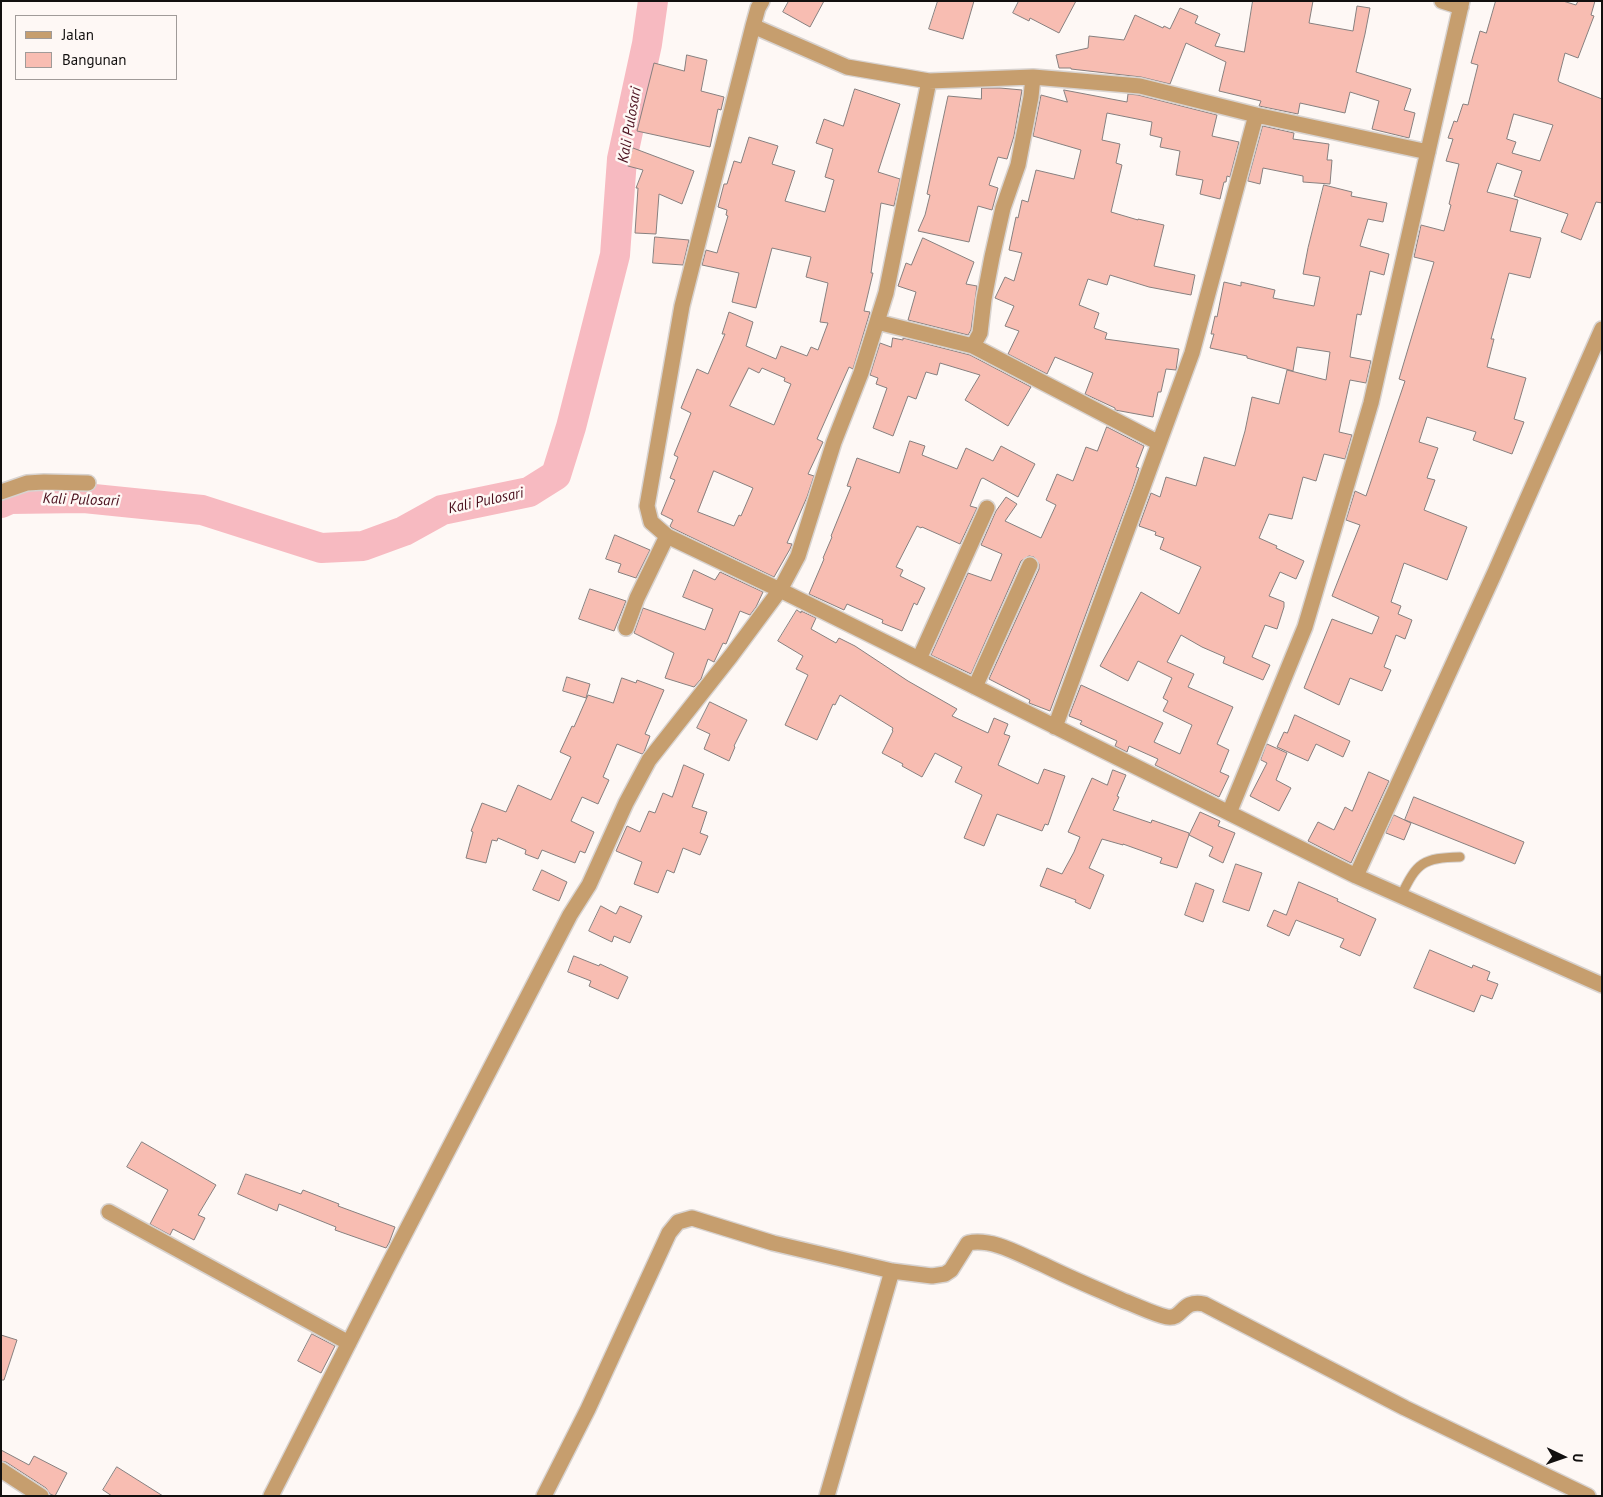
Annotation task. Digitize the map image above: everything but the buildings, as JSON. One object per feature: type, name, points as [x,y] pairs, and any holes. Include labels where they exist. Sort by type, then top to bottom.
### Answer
[{"type":"street","points":[[762,1],[753,26],[682,306],[647,506],[651,522],[667,536],[918,658],[1356,876],[1602,985]]},
{"type":"street","points":[[1229,813],[1305,627],[1372,403],[1462,4],[1442,1]]},
{"type":"street","points":[[753,26],[847,67],[929,81],[1032,77],[1140,86],[1256,115],[1428,152]]},
{"type":"street","points":[[973,346],[980,333],[984,298],[1003,208],[1018,165],[1032,97],[1032,77]]},
{"type":"street","points":[[271,1496],[570,915],[589,885],[637,780],[649,760],[780,590],[798,556],[834,442],[861,373],[886,293],[929,81]]},
{"type":"street","points":[[1055,727],[1192,353],[1256,115]]},
{"type":"street","points":[[877,322],[973,346],[1159,443]]},
{"type":"street","points":[[1356,876],[1495,572],[1602,329]]},
{"type":"street","points":[[1,492],[27,483],[88,483]]},
{"type":"street","points":[[918,658],[987,508]]},
{"type":"street","points":[[626,628],[667,536]]},
{"type":"street","points":[[975,687],[1030,565]]},
{"type":"street","points":[[109,1212],[349,1343]]},
{"type":"street","points":[[544,1496],[588,1409],[670,1234],[678,1222],[692,1218],[773,1243],[892,1271],[932,1276],[945,1274],[951,1270],[968,1243],[977,1241],[991,1243],[1012,1250],[1093,1288],[1169,1317],[1175,1316],[1189,1304],[1196,1302],[1204,1304],[1404,1408],[1588,1496]]},
{"type":"street","points":[[827,1496],[892,1271]]},
{"type":"street","points":[[1,1470],[41,1496]]},
{"type":"lane","points":[[1402,896],[1414,871],[1423,863],[1437,858],[1460,857]]},
{"type":"waterway","name":"Kali Pulosari","points":[[1,503],[10,499],[84,498],[202,510],[321,548],[363,546],[404,531],[442,510],[529,492],[556,475],[571,427],[615,255],[622,159],[647,44],[653,1]]}]
